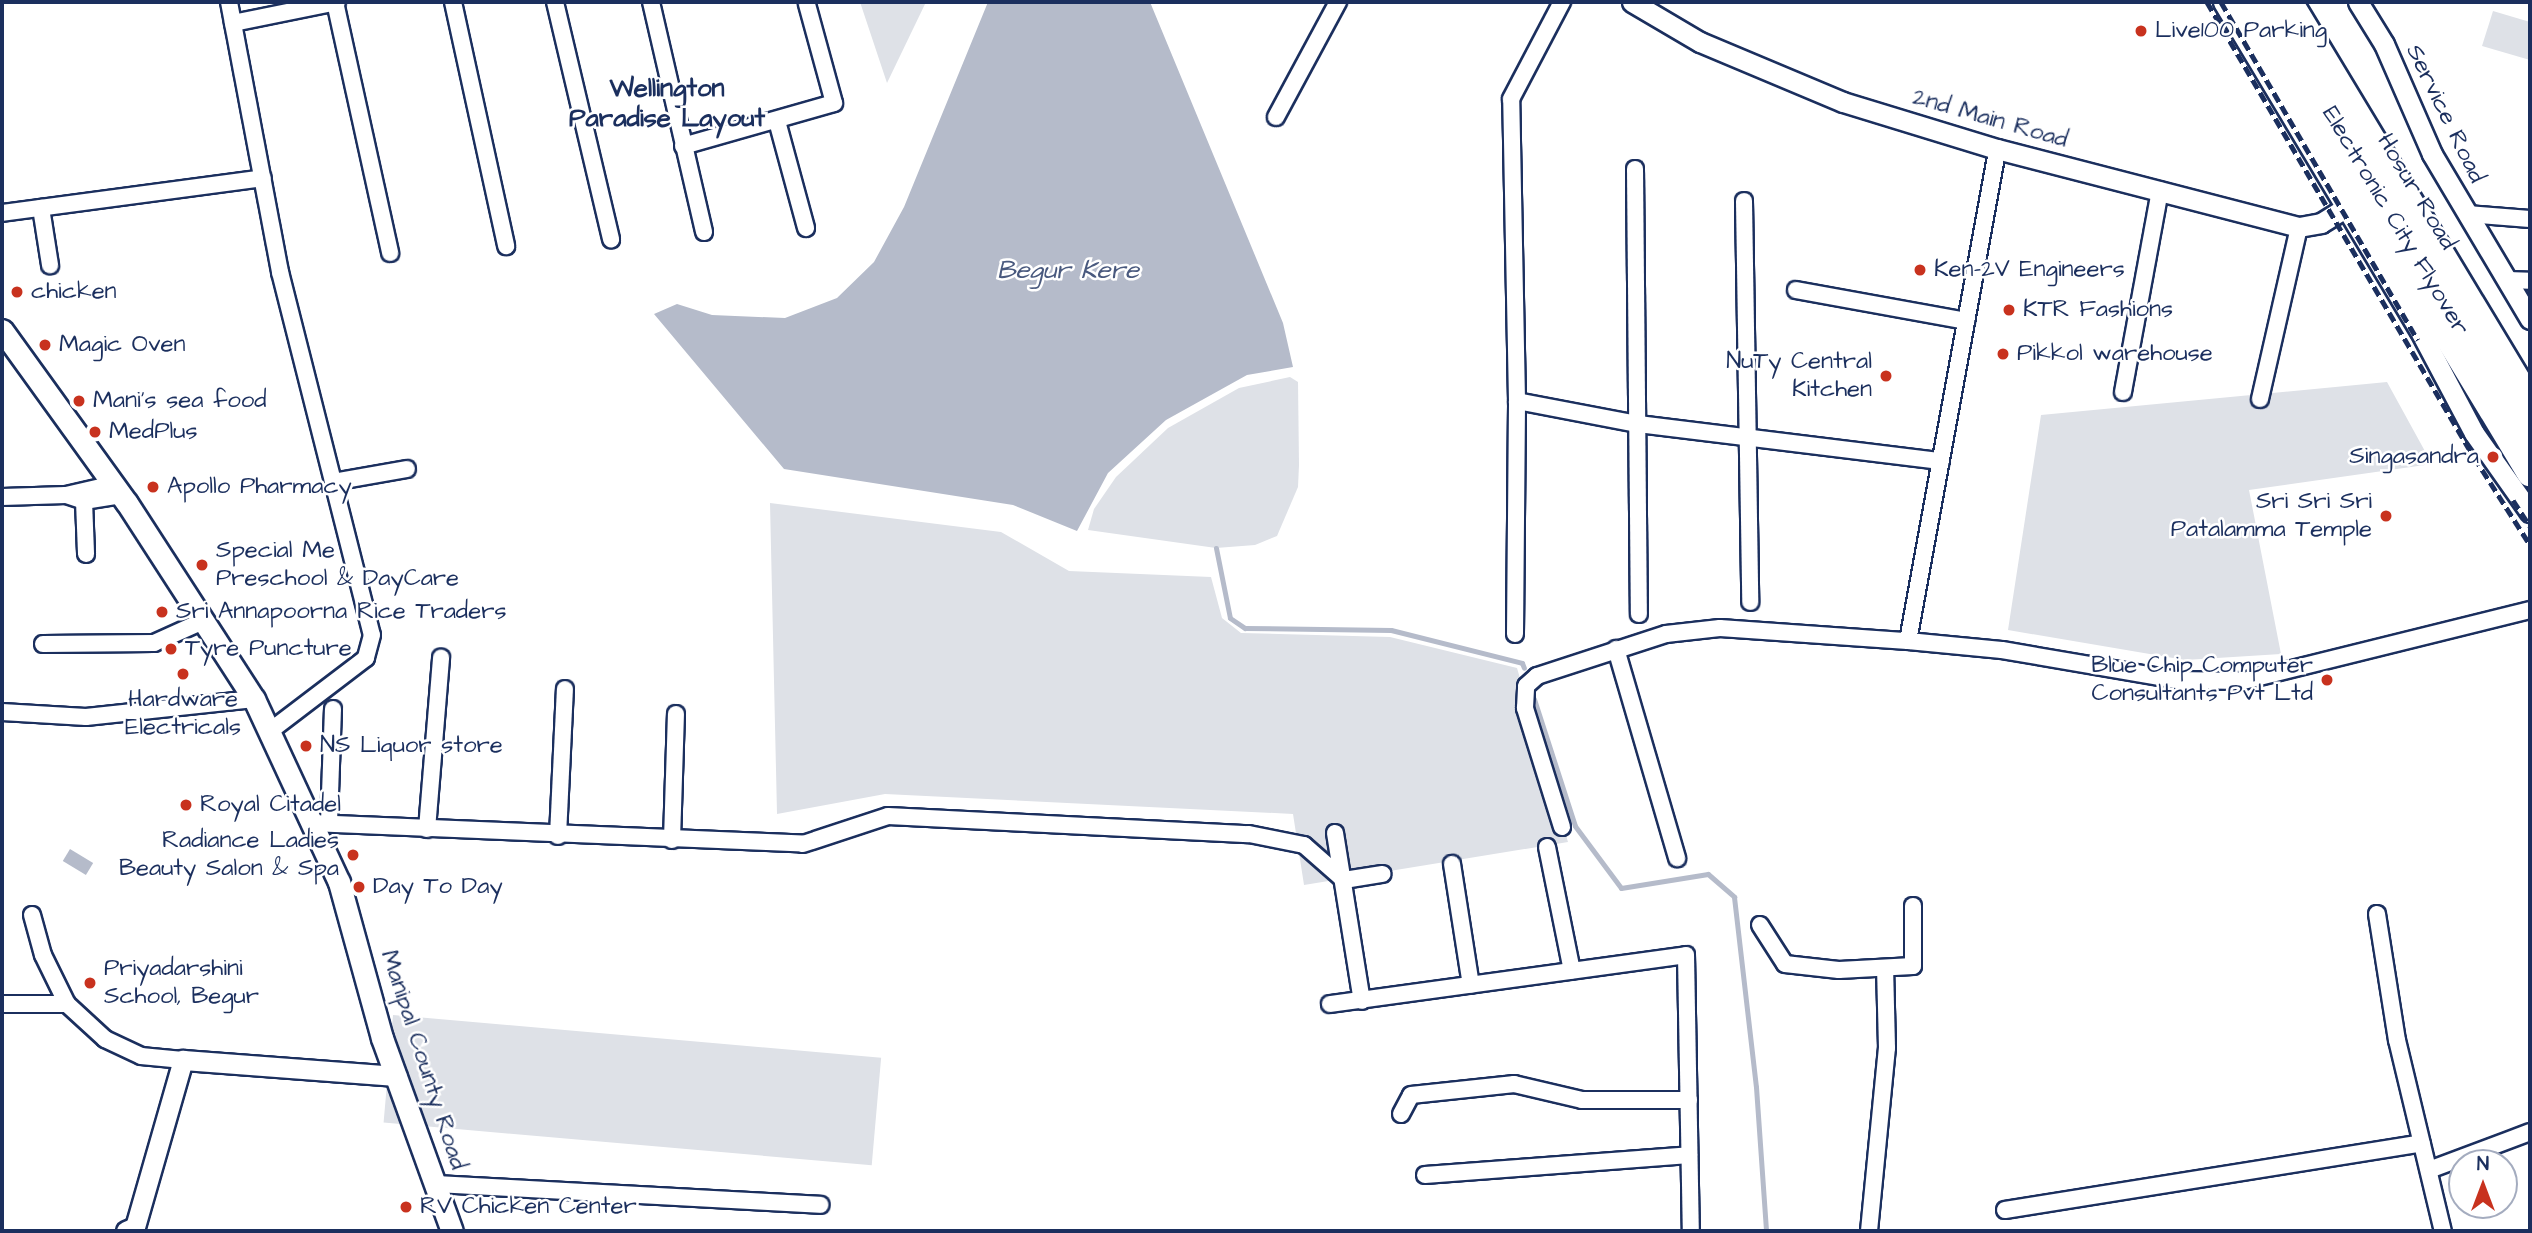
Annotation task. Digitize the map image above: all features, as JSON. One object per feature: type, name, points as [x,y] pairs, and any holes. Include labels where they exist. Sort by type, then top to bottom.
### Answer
[{"type":"highway","name":"Hosur Road","points":[[2245,2],[2530,473]]},
{"type":"highway","name":"Electronic City Flyover","points":[[2262,2],[2530,439]]},
{"type":"highway","name":"Electronic City Flyover","points":[[2288,2],[2530,403]]},
{"type":"highway","name":"Hosur Road","points":[[2301,2],[2530,382]]},
{"type":"main road","name":"Manipal County Road","points":[[2,330],[118,490],[254,699],[269,732],[320,823],[396,1076],[452,1231]]},
{"type":"street","points":[[229,2],[280,272],[372,647],[366,658],[269,732]]},
{"type":"street","points":[[233,23],[336,2],[390,253]]},
{"type":"street","points":[[453,2],[506,246]]},
{"type":"street","points":[[555,2],[611,239]]},
{"type":"street","points":[[650,2],[704,232]]},
{"type":"street","points":[[1276,117],[1338,2]]},
{"type":"street","points":[[1515,634],[1517,401],[1511,99],[1562,2]]},
{"type":"street","name":"2nd Main Road","points":[[1632,2],[1699,42],[1843,102],[1997,149],[2299,227]]},
{"type":"street","points":[[2223,2],[2347,207],[2474,433],[2530,512]]},
{"type":"street","name":"Service Road","points":[[2358,2],[2384,44],[2432,154],[2530,319]]},
{"type":"street","points":[[683,146],[834,103],[807,5]]},
{"type":"street","points":[[777,121],[806,228]]},
{"type":"street","points":[[1908,641],[1997,149]]},
{"type":"street","points":[[1635,169],[1639,614]]},
{"type":"street","points":[[2,213],[263,178]]},
{"type":"street","points":[[2123,392],[2160,190]]},
{"type":"street","points":[[1744,201],[1750,602]]},
{"type":"street","points":[[2260,399],[2299,227],[2321,223],[2347,207]]},
{"type":"street","points":[[41,208],[50,265]]},
{"type":"street","points":[[2468,214],[2530,219]]},
{"type":"street","points":[[2507,280],[2530,281]]},
{"type":"street","points":[[1796,290],[1966,321]]},
{"type":"street","points":[[1517,401],[1638,424],[1941,461]]},
{"type":"street","points":[[333,482],[407,469]]},
{"type":"street","points":[[66,495],[84,501],[118,490]]},
{"type":"street","points":[[2,497],[118,490]]},
{"type":"street","points":[[84,501],[86,554]]},
{"type":"street","points":[[1562,827],[1525,708],[1526,686],[1537,676],[1616,649],[1695,628],[1908,641],[2003,650],[2177,680],[2243,681],[2530,610]]},
{"type":"street","points":[[43,644],[153,643],[203,621]]},
{"type":"street","points":[[1616,649],[1677,858]]},
{"type":"street","points":[[427,829],[441,658]]},
{"type":"street","points":[[558,836],[565,688]]},
{"type":"street","points":[[2,712],[86,718],[254,699]]},
{"type":"street","points":[[333,709],[320,823],[558,836],[803,844],[888,816],[1249,834],[1304,845],[1343,880]]},
{"type":"street","points":[[672,840],[676,714]]},
{"type":"street","points":[[1335,832],[1362,1001]]},
{"type":"street","points":[[1547,847],[1572,971]]},
{"type":"street","points":[[1452,864],[1471,985]]},
{"type":"street","points":[[1343,880],[1383,874]]},
{"type":"street","points":[[1760,925],[1785,964],[1839,970],[1913,966],[1913,906]]},
{"type":"street","points":[[2377,914],[2397,1040],[2443,1231]]},
{"type":"street","points":[[32,915],[43,955],[67,1004],[105,1039],[129,1051],[141,1056],[183,1060],[396,1076]]},
{"type":"street","points":[[1330,1004],[1686,955],[1691,1231]]},
{"type":"street","points":[[1868,1231],[1887,1048],[1885,968]]},
{"type":"street","points":[[2,1004],[67,1004]]},
{"type":"street","points":[[126,1231],[135,1227],[183,1060]]},
{"type":"street","points":[[1401,1114],[1411,1096],[1514,1084],[1582,1100],[1689,1100]]},
{"type":"street","points":[[2429,1170],[2530,1132]]},
{"type":"street","points":[[2006,1210],[2422,1143]]},
{"type":"street","points":[[1425,1175],[1689,1155]]},
{"type":"street","points":[[435,1184],[820,1205]]},
{"type":"shaded area","points":[[860,2],[926,2],[887,83]]},
{"type":"shaded area","points":[[2493,11],[2530,22],[2530,60],[2482,46]]},
{"type":"shaded area","points":[[1290,377],[1298,382],[1298,487],[1277,536],[1255,545],[1216,548],[1088,530],[1094,509],[1116,477],[1168,428],[1239,388]]},
{"type":"shaded area","points":[[2387,382],[2432,464],[2249,490],[2281,654],[2185,660],[2008,630],[2041,415]]},
{"type":"shaded area","points":[[770,503],[1001,532],[1069,571],[1211,577],[1222,618],[1241,633],[1390,637],[1517,668],[1568,842],[1304,885],[1293,814],[885,794],[777,814]]},
{"type":"shaded area","points":[[393,1015],[881,1058],[872,1165],[384,1123]]},
{"type":"water","name":"Begur Kere","points":[[988,2],[1150,2],[1283,323],[1293,367],[1247,375],[1166,420],[1108,473],[1077,531],[1013,505],[784,469],[654,314],[677,304],[712,315],[785,318],[837,298],[874,262],[904,207]]},
{"type":"water","points":[[70,849],[93,863],[86,875],[63,861]]},
{"type":"waterway","points":[[1216,548],[1230,618],[1245,628],[1391,630],[1522,663],[1524,668]]},
{"type":"waterway","points":[[1534,699],[1575,826],[1621,888],[1708,874],[1734,897],[1756,1087],[1766,1231]]},
{"type":"railway","points":[[2207,2],[2474,457],[2530,545]]},
{"type":"railway","points":[[2221,2],[2418,340]]},
{"type":"railway","points":[[2513,500],[2530,526]]},
{"type":"place","name":"Live100 Parking","points":[[2141,31]]},
{"type":"place","name":"Ken-2V Engineers","points":[[1920,270]]},
{"type":"place","name":"chicken","points":[[17,292]]},
{"type":"place","name":"KTR Fashions","points":[[2009,310]]},
{"type":"place","name":"Magic Oven","points":[[45,345]]},
{"type":"place","name":"Pikkol warehouse","points":[[2003,354]]},
{"type":"place","name":"NuTy Central Kitchen","points":[[1886,376]]},
{"type":"place","name":"Mani's sea food","points":[[79,401]]},
{"type":"place","name":"MedPlus","points":[[95,432]]},
{"type":"place","name":"Singasandra","points":[[2493,457]]},
{"type":"place","name":"Apollo Pharmacy","points":[[153,487]]},
{"type":"place","name":"Sri Sri Sri Patalamma Temple","points":[[2386,516]]},
{"type":"place","name":"Special Me Preschool & DayCare","points":[[202,565]]},
{"type":"place","name":"Sri Annapoorna Rice Traders","points":[[162,612]]},
{"type":"place","name":"Tyre Puncture","points":[[171,649]]},
{"type":"place","name":"Hardware Electricals","points":[[183,674]]},
{"type":"place","name":"Blue Chip Computer Consultants Pvt Ltd","points":[[2327,680]]},
{"type":"place","name":"NS Liquor store","points":[[306,746]]},
{"type":"place","name":"Royal Citadel","points":[[186,805]]},
{"type":"place","name":"Radiance Ladies Beauty Salon & Spa","points":[[353,855]]},
{"type":"place","name":"Day To Day","points":[[359,887]]},
{"type":"place","name":"Priyadarshini School, Begur","points":[[90,983]]},
{"type":"place","name":"RV Chicken Center","points":[[406,1207]]},
{"type":"district","name":"Wellington Paradise Layout","points":[[667,104]]}]
